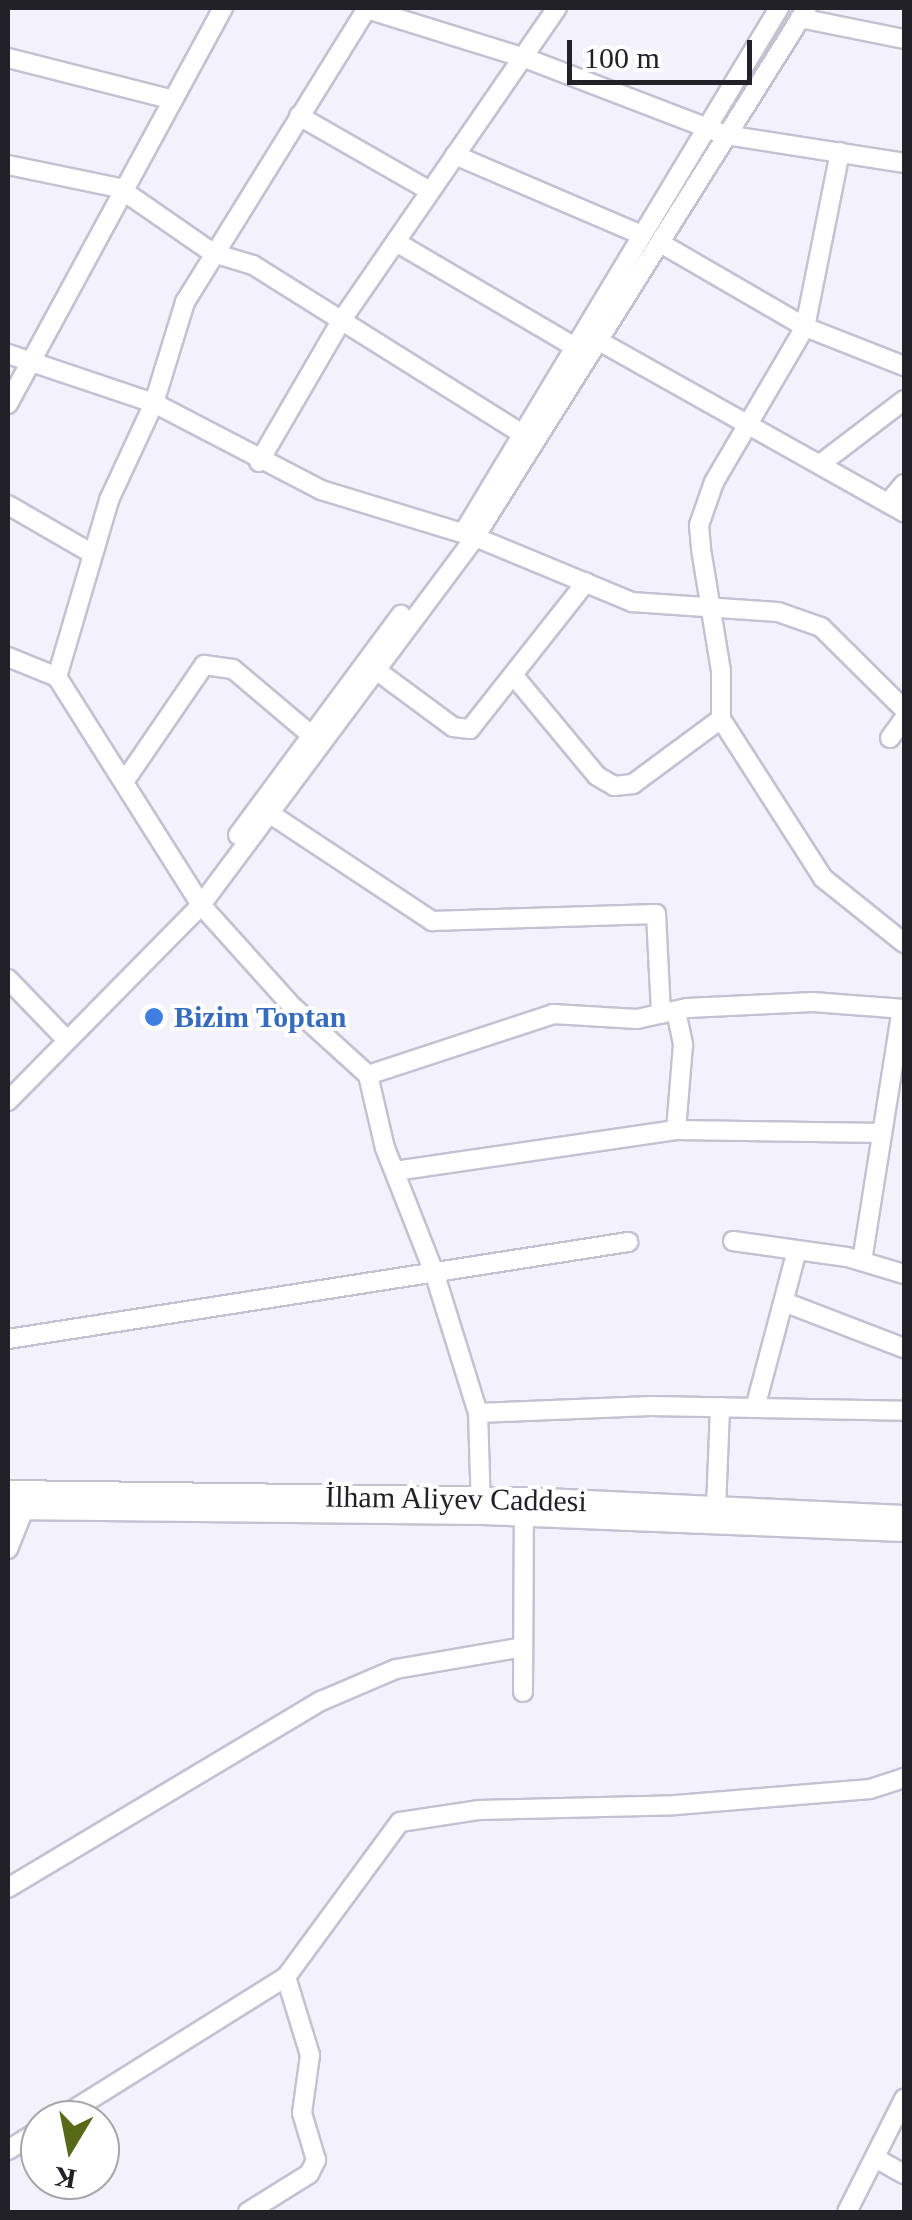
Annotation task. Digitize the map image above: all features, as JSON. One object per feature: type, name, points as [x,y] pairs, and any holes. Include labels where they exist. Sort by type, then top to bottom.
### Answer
[{"type":"main road","name":"İlham Aliyev Caddesi","points":[[8,1491],[480,1505],[904,1531]]},
{"type":"main road","name":"İlham Aliyev Caddesi","points":[[16,1509],[480,1505]]},
{"type":"main road","name":"İlham Aliyev Caddesi","points":[[524,1507],[716,1508],[904,1516]]},
{"type":"street","points":[[8,404],[34,362],[119,188],[222,8]]},
{"type":"street","points":[[57,677],[90,554],[122,464],[154,404],[185,302],[366,8],[525,58],[726,135],[904,163]]},
{"type":"street","points":[[259,462],[341,321],[557,8]]},
{"type":"street","points":[[8,1101],[198,900],[270,813],[376,670],[469,535],[528,438],[574,346],[707,128],[771,10]]},
{"type":"street","points":[[528,438],[599,341],[662,244],[804,13],[904,39]]},
{"type":"street","points":[[8,58],[170,98]]},
{"type":"street","points":[[300,116],[430,191]]},
{"type":"street","points":[[840,152],[805,326],[748,421],[702,514],[708,609],[721,671],[721,719],[823,878],[904,943]]},
{"type":"street","points":[[455,155],[642,235]]},
{"type":"street","points":[[8,165],[119,188],[214,253],[253,265],[528,438]]},
{"type":"street","points":[[396,242],[574,346]]},
{"type":"street","points":[[662,244],[805,326],[904,366]]},
{"type":"street","points":[[599,341],[823,462],[896,507],[904,484]]},
{"type":"street","points":[[8,354],[154,404],[259,462],[352,501],[469,535],[632,602],[778,612],[821,627],[904,709]]},
{"type":"street","points":[[823,462],[904,400]]},
{"type":"street","points":[[8,506],[90,554]]},
{"type":"street","points":[[8,1086],[198,900],[311,735],[469,535]]},
{"type":"street","points":[[376,670],[462,730],[470,728],[586,582]]},
{"type":"street","points":[[8,657],[57,677],[198,900],[293,1007],[368,1075],[394,1171],[435,1275],[478,1414],[480,1505]]},
{"type":"street","points":[[124,782],[204,666],[233,668],[311,735]]},
{"type":"street","points":[[514,676],[597,776],[614,786],[632,784],[721,719]]},
{"type":"street","points":[[890,738],[904,719]]},
{"type":"street","points":[[270,813],[432,922],[656,914],[668,1012],[684,1045],[676,1130]]},
{"type":"street","points":[[8,978],[60,1033]]},
{"type":"street","points":[[368,1075],[532,1017],[813,1002],[903,1009],[862,1262]]},
{"type":"street","points":[[394,1171],[676,1130],[882,1133]]},
{"type":"street","points":[[8,1340],[628,1242]]},
{"type":"street","points":[[733,1242],[862,1262],[904,1274]]},
{"type":"street","points":[[755,1408],[797,1250]]},
{"type":"street","points":[[784,1302],[904,1348]]},
{"type":"street","points":[[478,1414],[720,1407],[904,1411]]},
{"type":"street","points":[[716,1508],[720,1407]]},
{"type":"street","points":[[523,1692],[524,1507]]},
{"type":"street","points":[[8,1549],[16,1509]]},
{"type":"street","points":[[8,1888],[321,1701],[396,1669],[522,1647]]},
{"type":"street","points":[[89,2100],[286,1978],[400,1822],[478,1810],[676,1805],[870,1789],[904,1778]]},
{"type":"street","points":[[248,2212],[309,2174],[316,2160],[302,2113],[310,2055],[286,1978]]},
{"type":"street","points":[[847,2212],[904,2100]]},
{"type":"street","points":[[877,2159],[904,2174]]},
{"type":"place","name":"Bizim Toptan","points":[[154,1017]]}]
